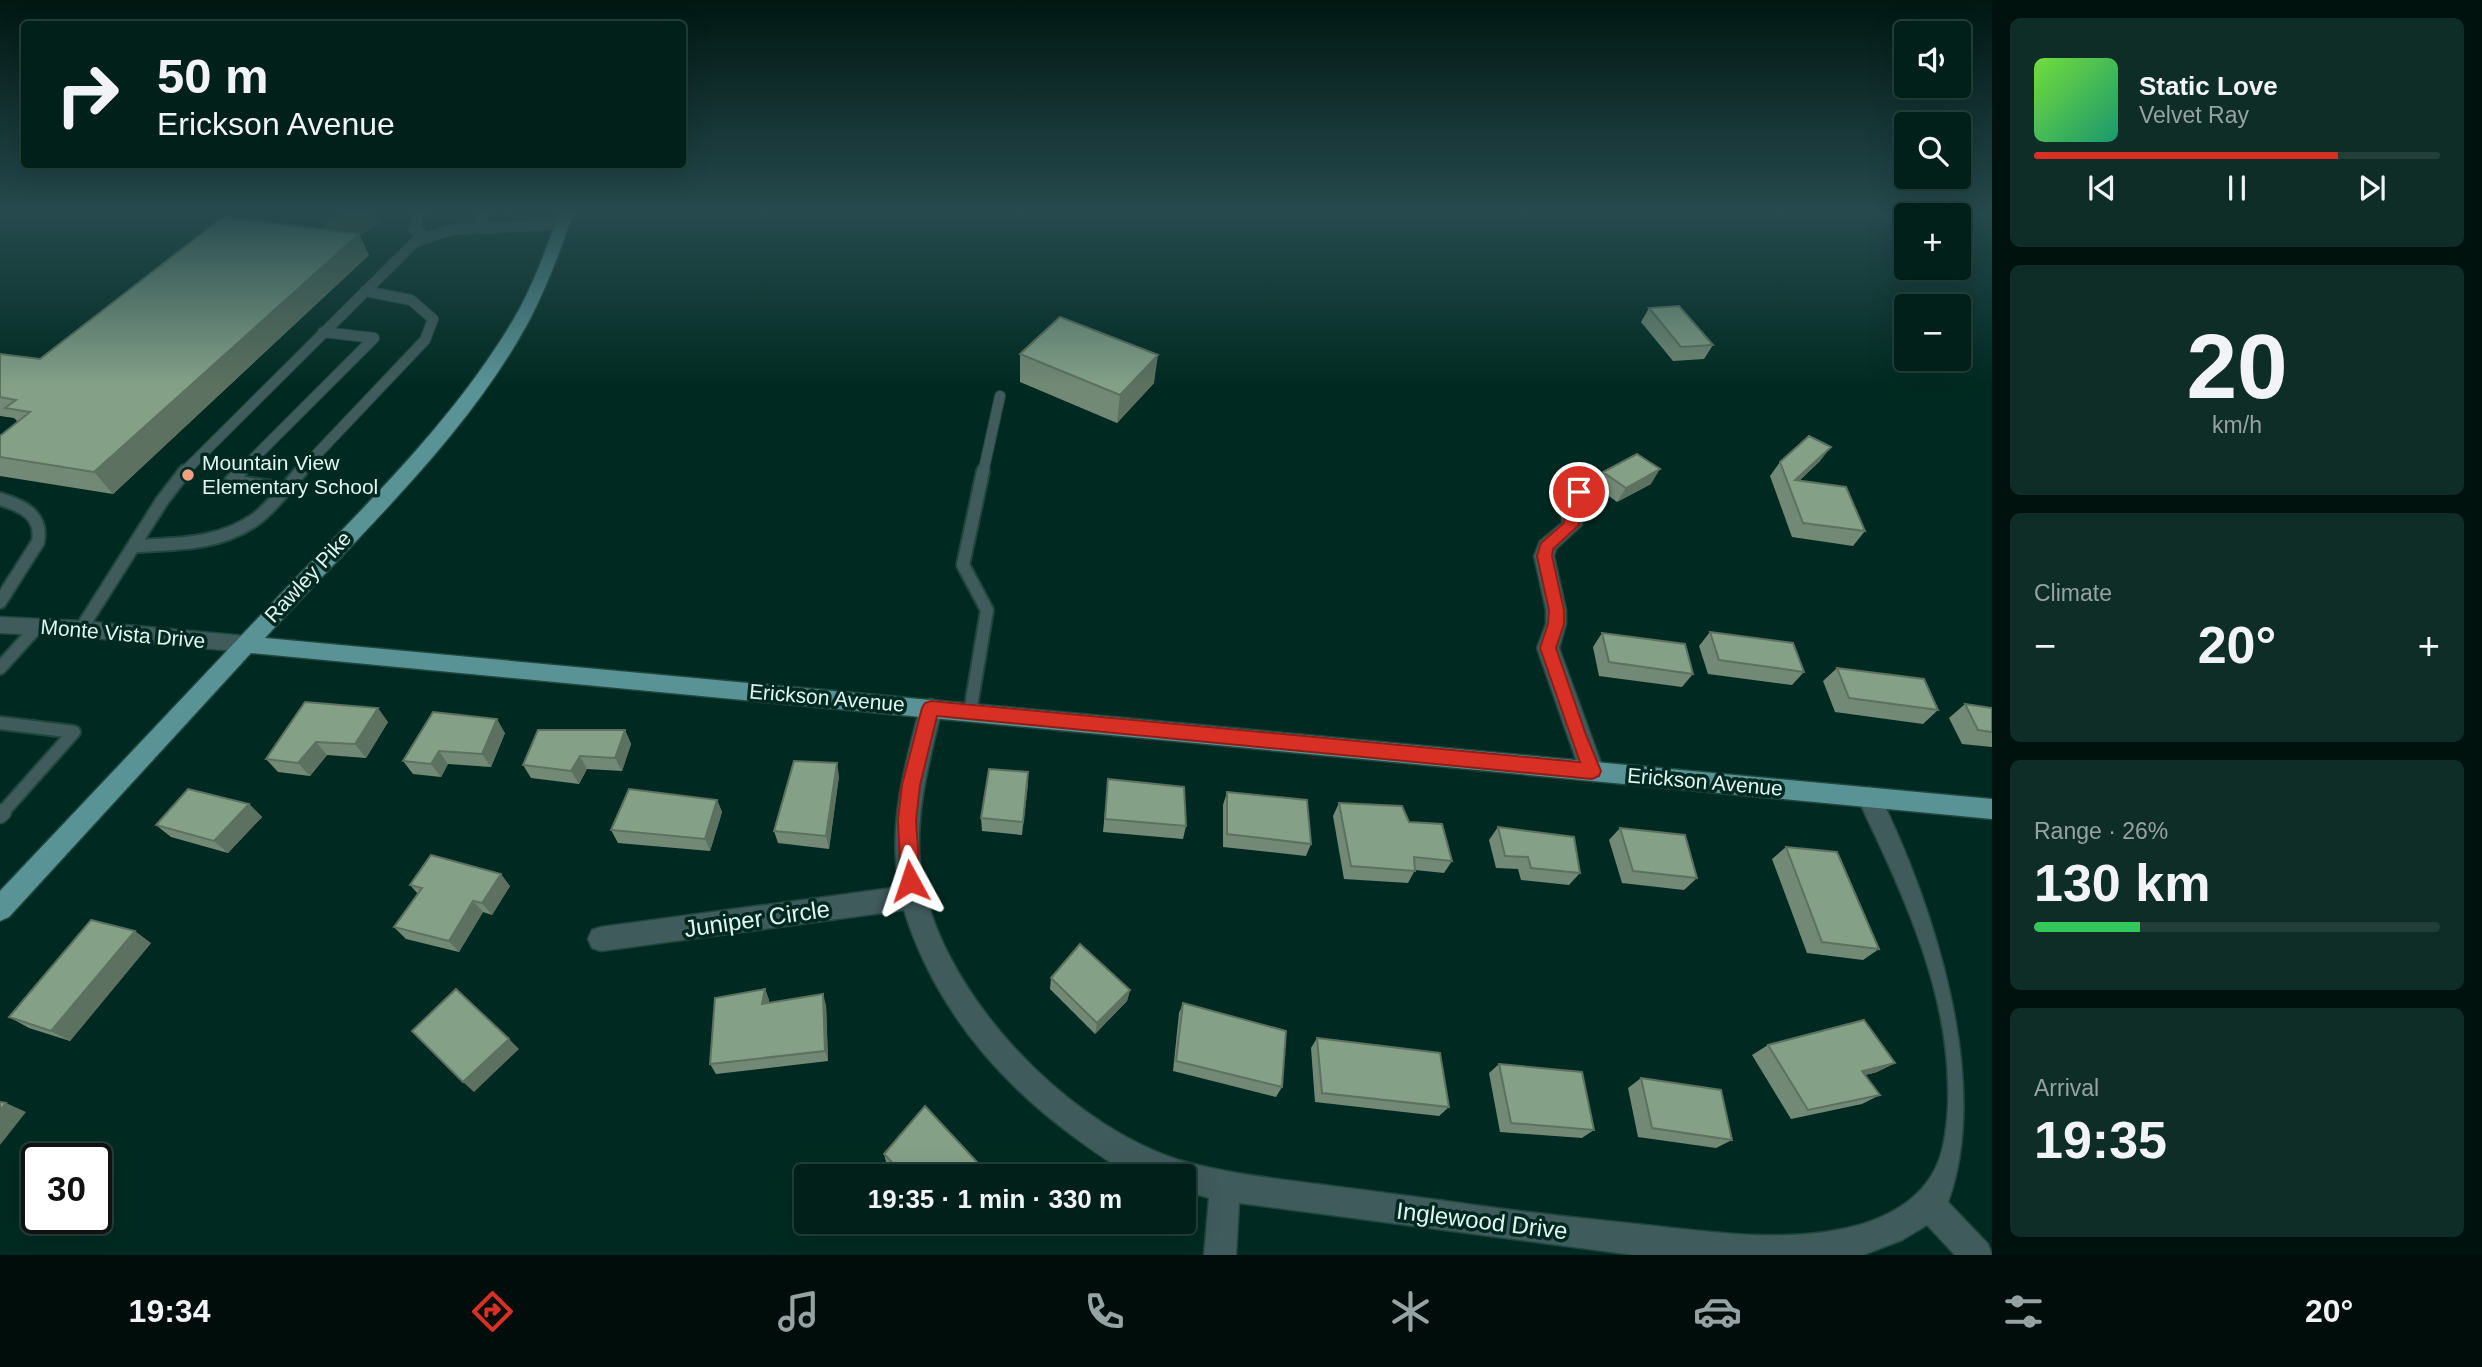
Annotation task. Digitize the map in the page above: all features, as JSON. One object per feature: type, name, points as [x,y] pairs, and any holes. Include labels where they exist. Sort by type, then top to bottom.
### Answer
[{"type":"main road","name":"Rawley Pike","points":[[0,909],[388,490],[471,395],[527,311],[547,270]]},
{"type":"main road","name":"Erickson Avenue","points":[[246,644],[1992,809]]},
{"type":"street","points":[[1579,492],[1572,500],[1572,525],[1547,546],[1544,556],[1556,610],[1556,624],[1548,648],[1592,771]]},
{"type":"street","name":"Monte Vista Drive","points":[[0,625],[81,629],[246,644]]},
{"type":"street","name":"Inglewood Drive","points":[[931,708],[911,785],[907,820],[907,866],[913,897],[935,961],[961,1008],[991,1045],[1026,1080],[1083,1127],[1158,1168],[1226,1187],[1573,1233],[1756,1253],[1835,1247],[1875,1235],[1917,1215],[1928,1204],[1953,1166],[1967,1131],[1976,1084],[1970,1027],[1944,952],[1869,797]]},
{"type":"street","name":"Juniper Circle","points":[[601,939],[913,897]]},
{"type":"street","points":[[1220,1255],[1226,1187]]},
{"type":"street","points":[[1928,1204],[1977,1255]]},
{"type":"lane","points":[[81,629],[162,501],[191,463],[387,270]]},
{"type":"lane","points":[[135,546],[189,544],[226,536],[257,518],[425,340],[433,319],[421,303],[403,296],[365,291]]},
{"type":"lane","points":[[285,489],[231,481],[374,338],[323,332]]},
{"type":"lane","points":[[970,712],[987,610],[983,598],[967,579],[963,565],[1000,396]]},
{"type":"lane","points":[[0,499],[30,511],[38,521],[41,533],[0,601]]},
{"type":"lane","points":[[0,668],[37,626]]},
{"type":"lane","points":[[0,723],[74,732],[0,815]]},
{"type":"building","points":[[155,270],[319,270],[94,472],[0,457],[0,436],[30,412],[5,408],[16,400],[0,397],[0,354],[40,359]]},
{"type":"building","points":[[1679,306],[1713,345],[1681,347],[1649,308]]},
{"type":"building","points":[[1060,317],[1158,355],[1120,395],[1020,354]]},
{"type":"building","points":[[1809,436],[1831,447],[1795,480],[1846,487],[1865,531],[1803,523],[1780,462]]},
{"type":"building","points":[[1637,454],[1660,469],[1626,488],[1603,472]]},
{"type":"building","points":[[1710,632],[1793,643],[1804,672],[1719,660]]},
{"type":"building","points":[[1602,633],[1685,644],[1693,674],[1609,662]]},
{"type":"building","points":[[1837,668],[1924,679],[1938,710],[1849,698]]},
{"type":"building","points":[[305,702],[378,708],[355,744],[316,742],[298,763],[266,759]]},
{"type":"building","points":[[1965,704],[1992,708],[1992,732],[1978,730]]},
{"type":"building","points":[[433,712],[497,719],[482,754],[439,751],[431,764],[403,761]]},
{"type":"building","points":[[538,730],[625,730],[615,758],[580,756],[571,771],[523,765]]},
{"type":"building","points":[[794,761],[837,763],[826,836],[774,831]]},
{"type":"building","points":[[989,769],[1028,772],[1023,822],[981,818]]},
{"type":"building","points":[[1108,779],[1184,787],[1186,826],[1105,819]]},
{"type":"building","points":[[188,789],[249,804],[214,841],[156,825]]},
{"type":"building","points":[[629,789],[717,800],[705,839],[611,830]]},
{"type":"building","points":[[1227,792],[1307,800],[1311,844],[1227,834]]},
{"type":"building","points":[[1339,803],[1402,806],[1409,822],[1442,824],[1452,861],[1414,857],[1415,871],[1351,866]]},
{"type":"building","points":[[1498,827],[1574,837],[1580,873],[1531,868],[1528,857],[1505,856]]},
{"type":"building","points":[[1620,828],[1685,835],[1697,878],[1633,871]]},
{"type":"building","points":[[1786,847],[1837,852],[1879,949],[1822,942]]},
{"type":"building","points":[[431,855],[501,874],[482,903],[473,901],[449,941],[394,927],[422,888],[410,885]]},
{"type":"building","points":[[91,920],[135,931],[51,1031],[9,1017]]},
{"type":"building","points":[[1080,944],[1130,990],[1097,1023],[1051,978]]},
{"type":"building","points":[[456,989],[509,1039],[463,1082],[412,1031]]},
{"type":"building","points":[[765,989],[762,1004],[823,994],[825,1051],[710,1064],[715,998]]},
{"type":"building","points":[[1183,1003],[1286,1031],[1282,1087],[1176,1061]]},
{"type":"building","points":[[1864,1020],[1895,1063],[1862,1071],[1880,1095],[1808,1110],[1768,1045]]},
{"type":"building","points":[[1317,1038],[1440,1053],[1449,1107],[1322,1093]]},
{"type":"building","points":[[1499,1064],[1582,1072],[1594,1130],[1511,1123]]},
{"type":"building","points":[[1641,1078],[1721,1090],[1732,1140],[1652,1128]]},
{"type":"building","points":[[925,1106],[979,1164],[894,1164],[884,1154]]},
{"type":"place","name":"Mountain View Elementary School","points":[[188,475]]},
{"type":"route","points":[[910,881],[907,866],[907,820],[911,785],[931,708],[1592,771],[1548,648],[1556,624],[1556,610],[1544,556],[1547,546],[1572,525],[1572,500],[1579,492]]}]
